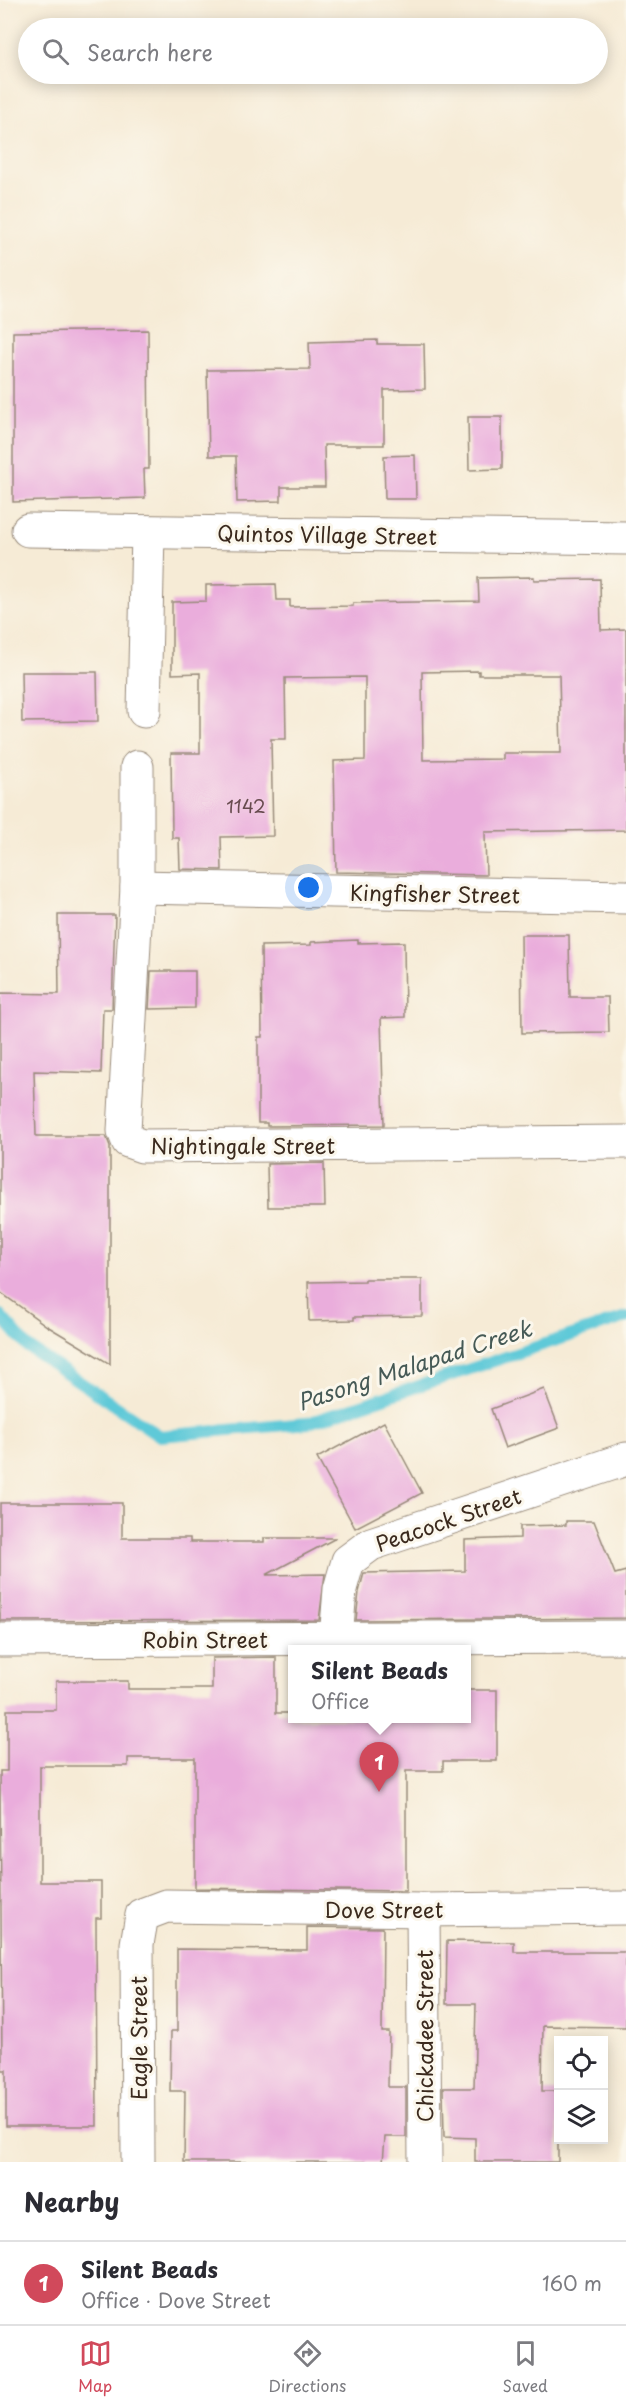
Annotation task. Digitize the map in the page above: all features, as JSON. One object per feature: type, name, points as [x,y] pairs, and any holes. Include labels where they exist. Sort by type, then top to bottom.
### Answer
[{"type":"street","name":"Quintos Village Street","points":[[28,530],[626,538]]},
{"type":"street","points":[[144,711],[148,532]]},
{"type":"street","name":"Nightingale Street","points":[[138,767],[137,887],[124,1131],[128,1141],[142,1146],[626,1142]]},
{"type":"street","name":"Kingfisher Street","points":[[137,887],[626,897]]},
{"type":"street","name":"Peacock Street","points":[[336,1639],[340,1589],[348,1561],[371,1544],[626,1459]]},
{"type":"street","name":"Robin Street","points":[[0,1640],[626,1636]]},
{"type":"street","name":"Dove Street","points":[[142,1915],[166,1906],[423,1910],[626,1908]]},
{"type":"street","name":"Chickadee Street","points":[[423,1910],[424,2162]]},
{"type":"street","name":"Eagle Street","points":[[138,2162],[138,1944],[142,1915]]},
{"type":"building","points":[[148,330],[149,469],[144,469],[145,498],[13,502],[13,332]]},
{"type":"building","points":[[377,340],[377,344],[424,344],[425,389],[384,390],[384,445],[324,445],[325,487],[281,487],[281,501],[237,502],[236,456],[209,456],[207,370],[310,369],[309,342]]},
{"type":"building","points":[[468,417],[502,417],[502,469],[469,470]]},
{"type":"building","points":[[415,455],[416,499],[385,499],[384,456]]},
{"type":"building","points":[[478,578],[600,579],[601,630],[626,629],[626,830],[485,832],[486,875],[336,872],[334,761],[365,760],[365,677],[285,678],[286,739],[271,739],[273,836],[221,837],[222,870],[180,869],[179,838],[172,838],[171,753],[200,753],[200,673],[172,674],[172,602],[206,601],[206,585],[276,584],[277,600],[290,600],[290,607],[353,606],[353,603],[479,601]],"holes":[[[479,671],[479,675],[559,675],[561,753],[503,753],[503,759],[423,760],[422,672]]]},
{"type":"building","points":[[21,672],[97,672],[98,721],[22,722]]},
{"type":"building","points":[[58,915],[115,915],[112,1009],[103,1009],[101,1073],[34,1071],[36,1136],[106,1136],[110,1146],[110,1364],[47,1326],[0,1292],[0,993],[59,994]]},
{"type":"building","points":[[521,935],[569,935],[570,997],[608,997],[609,1032],[522,1033]]},
{"type":"building","points":[[358,940],[358,943],[404,942],[405,1017],[381,1018],[384,1125],[267,1126],[267,1123],[258,1123],[258,1037],[262,1037],[261,946],[311,945],[311,942]]},
{"type":"building","points":[[151,971],[195,971],[195,1008],[149,1009]]},
{"type":"building","points":[[324,1163],[325,1207],[268,1207],[267,1164]]},
{"type":"building","points":[[365,1279],[422,1279],[422,1316],[354,1317],[354,1320],[309,1321],[308,1282],[365,1281]]},
{"type":"building","points":[[544,1389],[559,1428],[505,1448],[491,1409]]},
{"type":"building","points":[[384,1422],[422,1493],[355,1528],[317,1458]]},
{"type":"building","points":[[0,1503],[122,1503],[122,1538],[190,1538],[190,1542],[264,1542],[264,1538],[336,1538],[266,1575],[325,1574],[319,1620],[0,1621]]},
{"type":"building","points":[[566,1521],[594,1521],[615,1574],[626,1571],[626,1618],[356,1620],[364,1573],[465,1571],[465,1540],[520,1538],[520,1526],[566,1525]]},
{"type":"building","points":[[276,1657],[276,1713],[288,1713],[288,1723],[471,1723],[471,1690],[497,1690],[497,1761],[443,1761],[443,1771],[406,1771],[406,1891],[195,1888],[195,1758],[128,1758],[128,1766],[40,1766],[40,1882],[101,1882],[101,1918],[96,1918],[97,2126],[6,2126],[6,2070],[2,2070],[0,1771],[7,1771],[7,1710],[56,1710],[56,1681],[128,1681],[128,1689],[212,1689],[212,1658]]},
{"type":"building","points":[[307,1927],[383,1928],[382,2032],[389,2032],[388,2087],[406,2087],[406,2137],[385,2137],[383,2162],[184,2162],[185,2091],[170,2091],[171,2031],[177,2031],[177,1949],[307,1950]]},
{"type":"building","points":[[447,1941],[514,1942],[514,1952],[626,1952],[626,2027],[543,2026],[542,2091],[554,2091],[554,2144],[558,2144],[558,2162],[475,2162],[475,2138],[444,2137],[443,2088],[474,2088],[476,2004],[446,2004]]},
{"type":"waterway","name":"Pasong Malapad Creek","points":[[0,1315],[28,1347],[160,1436],[308,1423],[626,1317]]},
{"type":"place","name":"Silent Beads","points":[[379,1792]]}]
